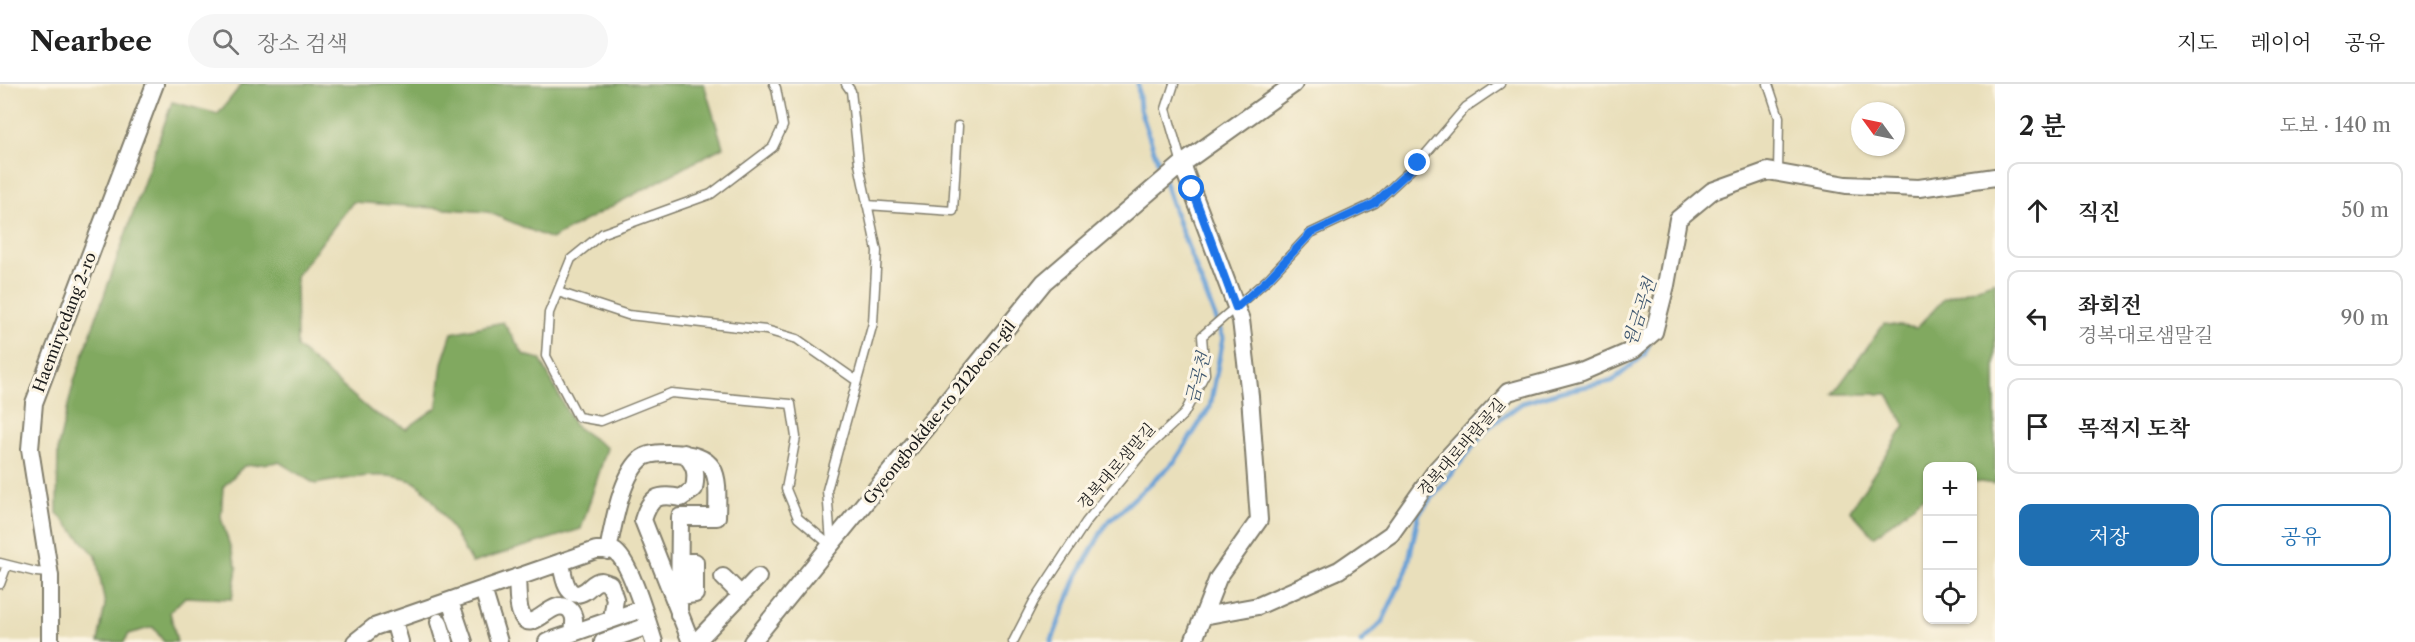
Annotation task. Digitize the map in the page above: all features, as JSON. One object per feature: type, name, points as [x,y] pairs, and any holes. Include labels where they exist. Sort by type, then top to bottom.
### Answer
[{"type":"street","name":"Haemiryedang 2-ro","points":[[50,642],[49,573],[30,449],[34,403],[155,84]]},
{"type":"street","points":[[1193,642],[1218,578],[1259,520],[1250,396],[1241,320],[1233,310],[1182,165],[1294,84]]},
{"type":"street","name":"Gyeongbokdae-ro 212beon-gil","points":[[752,642],[1044,282],[1182,165]]},
{"type":"street","name":"경복대로바람골길","points":[[1203,616],[1258,606],[1339,570],[1391,534],[1437,469],[1508,392],[1582,372],[1633,350],[1654,332],[1666,285],[1678,219],[1712,191],[1768,171],[1845,185],[1919,188],[1995,177]]},
{"type":"street","points":[[608,551],[619,502],[633,469],[641,458],[658,453],[690,453],[710,464],[718,481],[717,517],[680,517],[680,615]]},
{"type":"street","points":[[684,453],[694,464],[697,474],[694,489],[681,498],[666,494],[656,497],[646,510],[643,520],[691,642]]},
{"type":"street","points":[[355,642],[374,627],[596,549],[614,551],[623,559],[630,573],[649,637],[603,642]]},
{"type":"street","points":[[561,562],[566,588],[571,592],[577,594],[583,592],[602,580],[610,584],[615,599],[612,619]]},
{"type":"street","points":[[517,577],[519,610],[523,618],[530,622],[538,621],[555,606],[567,607],[573,613],[575,621],[573,633]]},
{"type":"street","points":[[723,577],[741,595]]},
{"type":"street","points":[[696,642],[758,577]]},
{"type":"street","points":[[483,590],[499,642]]},
{"type":"street","points":[[450,601],[466,637]]},
{"type":"street","points":[[547,642],[642,609]]},
{"type":"street","points":[[394,621],[400,642]]},
{"type":"lane","points":[[774,84],[783,126],[773,147],[711,194],[603,233],[571,259],[549,313],[546,356],[578,417],[601,421],[671,393],[791,404],[796,437],[786,489],[798,518],[831,546]]},
{"type":"lane","points":[[831,546],[827,490],[873,323],[877,251],[859,164],[851,91],[846,84]]},
{"type":"lane","points":[[1174,84],[1166,109],[1182,165]]},
{"type":"lane","name":"경복대로샘말길","points":[[1013,642],[1034,601],[1086,522],[1146,449],[1184,414],[1205,374],[1202,336],[1268,279],[1311,233],[1375,203],[1418,163],[1466,107],[1500,84]]},
{"type":"lane","points":[[1768,84],[1779,117],[1778,173]]},
{"type":"lane","points":[[867,205],[953,211],[958,126]]},
{"type":"lane","points":[[558,292],[628,315],[766,330],[797,339],[857,381]]},
{"type":"lane","points":[[0,584],[4,564],[49,573]]},
{"type":"green space","points":[[242,84],[704,84],[723,147],[551,239],[488,212],[353,202],[296,276],[297,347],[372,412],[406,429],[437,407],[442,363],[452,333],[503,322],[524,355],[540,359],[574,425],[607,448],[581,529],[472,563],[428,494],[412,481],[376,476],[315,484],[279,462],[244,466],[223,487],[221,518],[237,568],[232,599],[185,597],[170,612],[177,642],[164,642],[153,627],[129,634],[124,642],[98,642],[105,605],[96,556],[57,513],[58,447],[74,381],[172,102],[218,114]]},
{"type":"green space","points":[[1995,281],[1995,484],[1977,482],[1977,462],[1923,462],[1923,497],[1874,537],[1850,510],[1905,426],[1888,394],[1833,394],[1884,324],[1917,328],[1944,299]]},
{"type":"waterway","name":"금곡천","points":[[1051,642],[1076,578],[1106,524],[1175,461],[1210,407],[1223,338],[1179,224],[1140,109],[1138,84]]},
{"type":"waterway","name":"원금곡천","points":[[1361,642],[1382,622],[1407,569],[1419,513],[1489,427],[1522,403],[1562,391],[1612,381],[1644,355],[1649,343]]},
{"type":"route","points":[[1192,189],[1236,308],[1268,279],[1311,233],[1375,203],[1418,163]]}]
